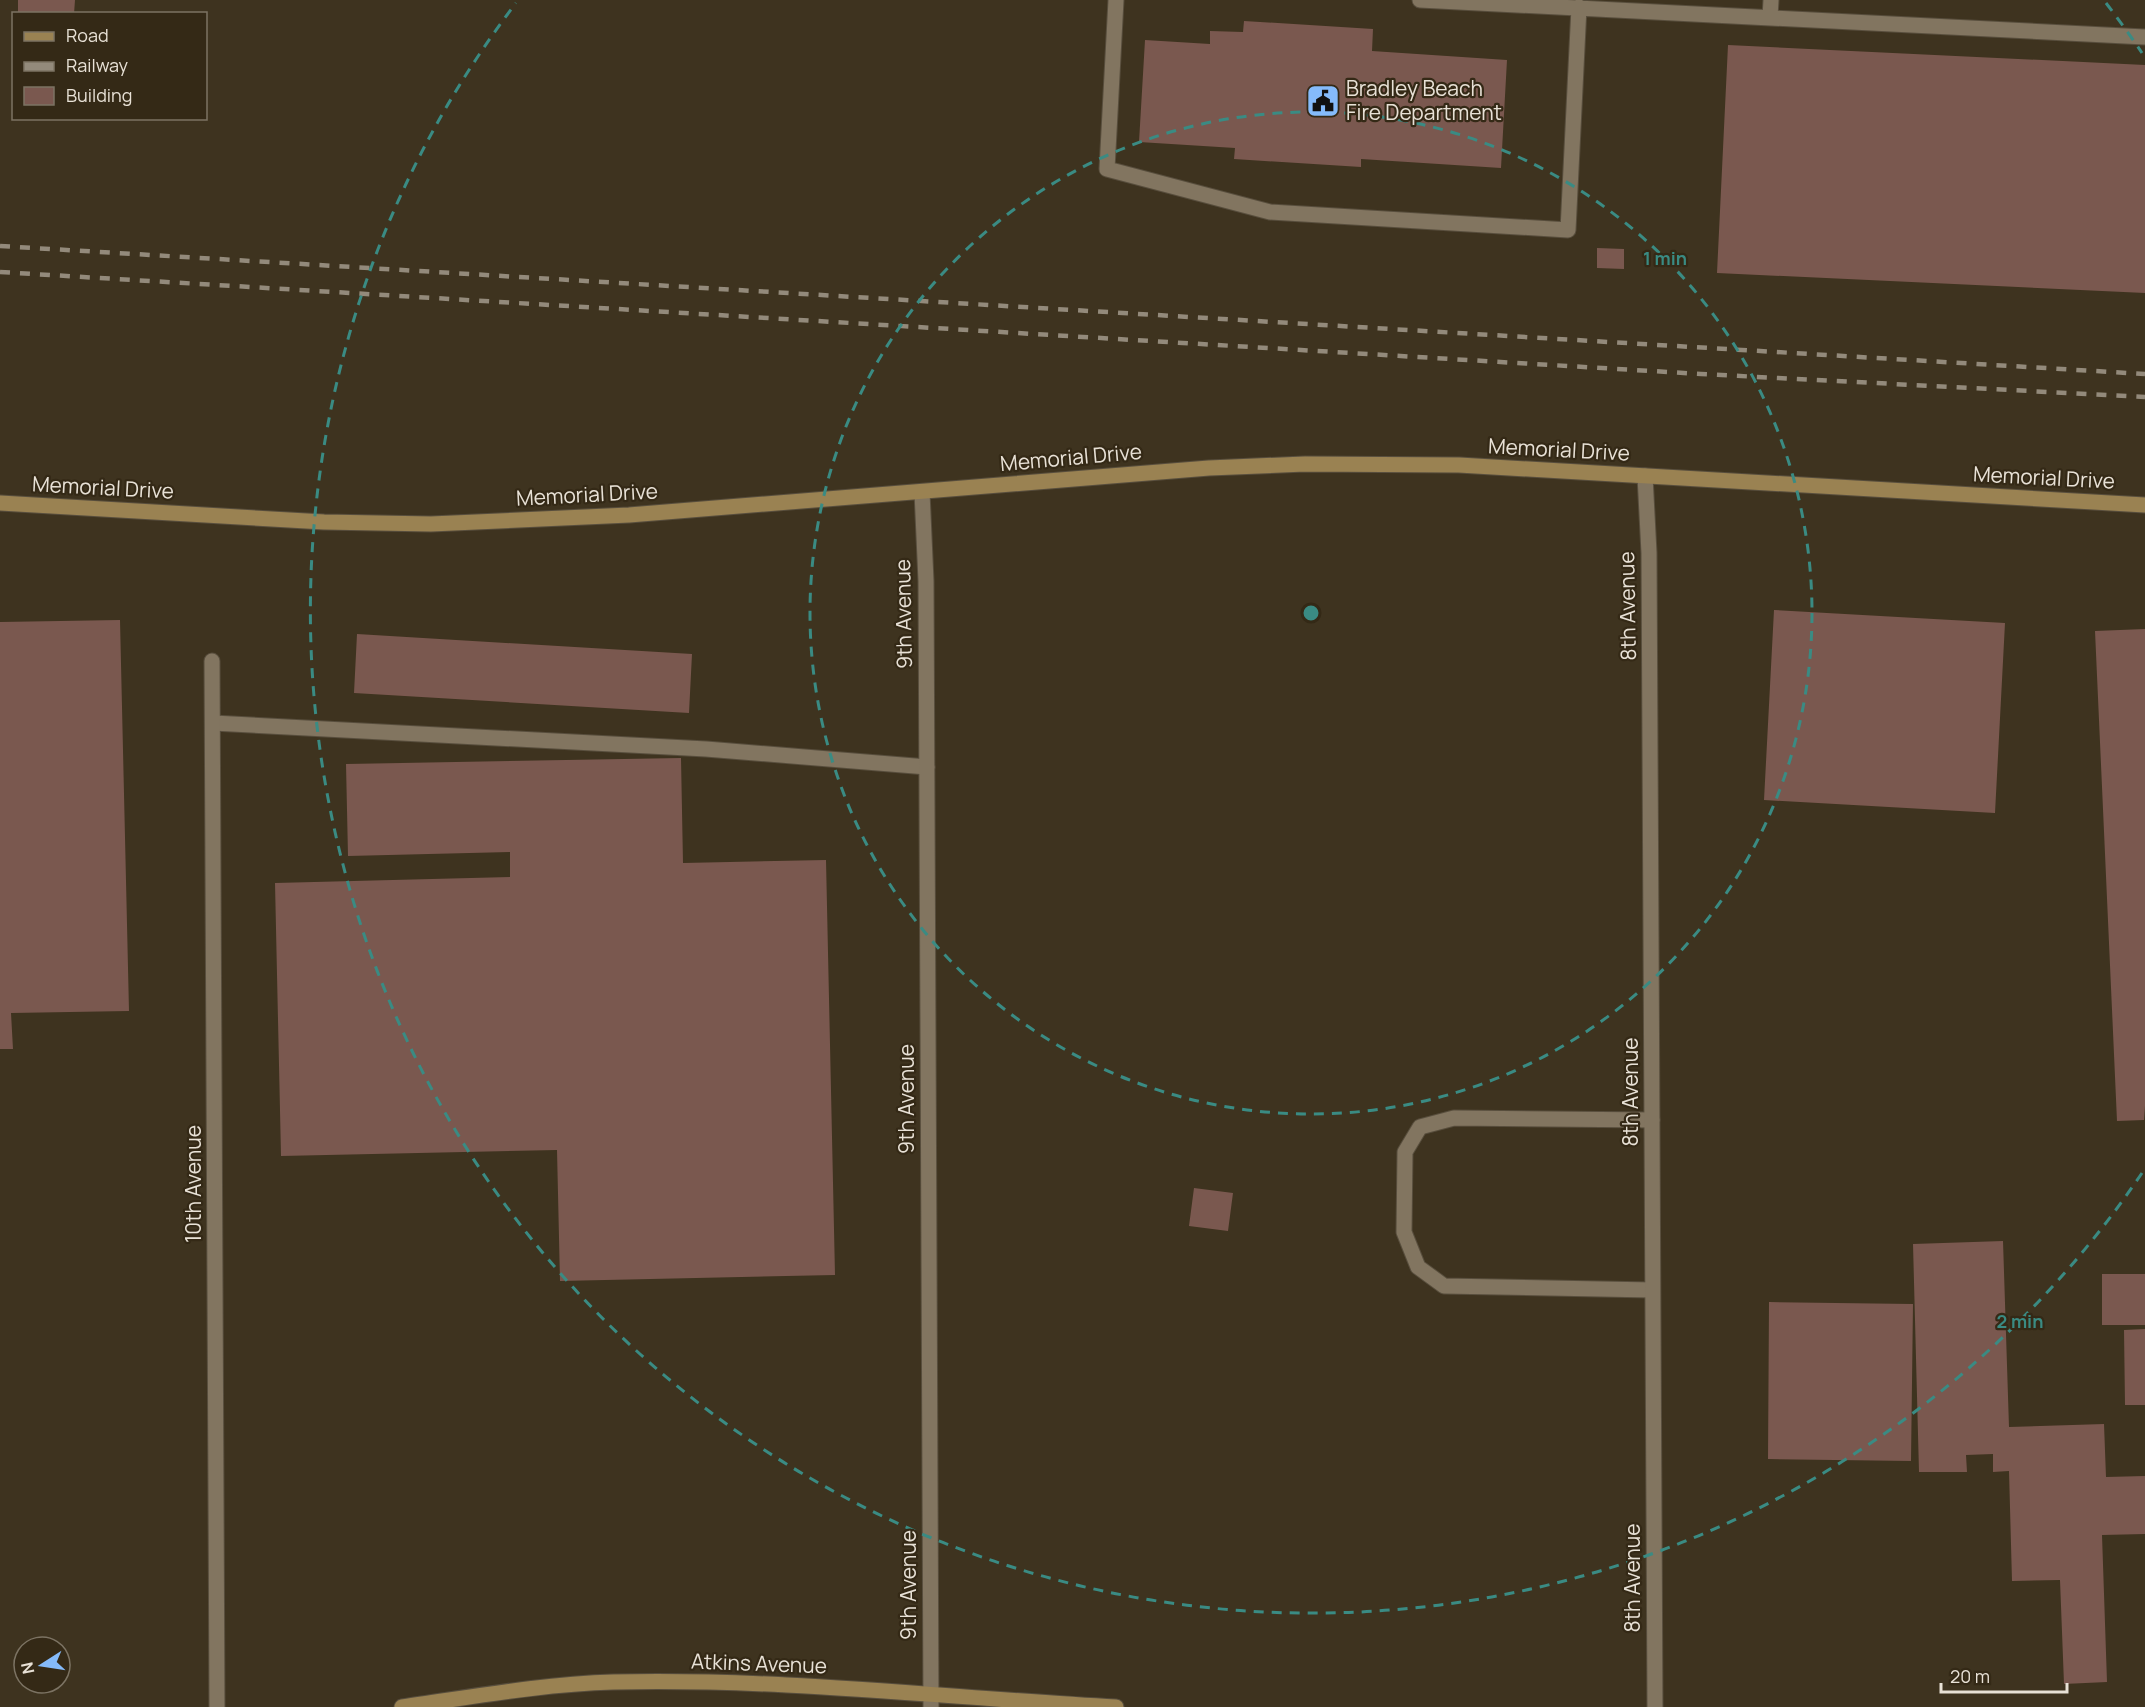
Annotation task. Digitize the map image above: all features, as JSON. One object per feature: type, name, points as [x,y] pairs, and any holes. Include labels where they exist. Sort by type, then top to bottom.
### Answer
[{"type":"street","points":[[1116,0],[1107,169],[1270,212],[1568,230],[1580,7]]},
{"type":"street","points":[[1420,0],[2145,37]]},
{"type":"street","points":[[1770,17],[1771,0]]},
{"type":"street","name":"Memorial Drive","points":[[0,502],[324,522],[431,524],[629,515],[1209,468],[1305,464],[1458,465],[2145,505]]},
{"type":"street","name":"8th Avenue","points":[[1645,476],[1649,565],[1655,1707]]},
{"type":"street","name":"9th Avenue","points":[[922,492],[926,581],[930,1700]]},
{"type":"street","name":"10th Avenue","points":[[212,661],[217,1707]]},
{"type":"street","points":[[213,723],[706,749],[927,767]]},
{"type":"street","points":[[1652,1120],[1454,1118],[1420,1127],[1405,1152],[1404,1232],[1418,1267],[1444,1286],[1652,1290]]},
{"type":"street","name":"Atkins Avenue","points":[[402,1707],[547,1687],[613,1683],[760,1683],[930,1700],[1116,1707]]},
{"type":"building","points":[[18,0],[75,0],[74,12],[18,12]]},
{"type":"building","name":"Bradley Beach Fire Department","points":[[1244,21],[1373,29],[1372,51],[1507,60],[1501,168],[1361,159],[1361,167],[1234,159],[1235,148],[1139,142],[1145,40],[1210,44],[1210,31],[1243,32]]},
{"type":"building","points":[[1728,45],[2145,65],[2145,293],[1717,273]]},
{"type":"building","points":[[1597,248],[1624,249],[1624,269],[1597,268]]},
{"type":"building","points":[[1774,610],[2005,623],[1995,813],[1764,800]]},
{"type":"building","points":[[120,620],[129,1011],[11,1013],[13,1049],[0,1049],[0,622]]},
{"type":"building","points":[[2145,629],[2145,1106],[2144,1120],[2117,1121],[2095,631]]},
{"type":"building","points":[[357,634],[692,654],[689,713],[354,693]]},
{"type":"building","points":[[681,758],[683,863],[826,860],[835,1275],[560,1281],[557,1150],[281,1156],[275,883],[510,877],[510,852],[348,856],[346,764]]},
{"type":"building","points":[[1194,1188],[1233,1193],[1228,1231],[1189,1226]]},
{"type":"building","points":[[2003,1241],[2009,1427],[2104,1424],[2106,1477],[2145,1476],[2145,1534],[2102,1535],[2107,1682],[2064,1684],[2060,1580],[2012,1581],[2009,1471],[1993,1472],[1993,1454],[1966,1455],[1967,1472],[1919,1472],[1913,1244]]},
{"type":"building","points":[[2102,1274],[2145,1274],[2145,1325],[2102,1325]]},
{"type":"building","points":[[1769,1302],[1913,1304],[1911,1461],[1768,1459]]},
{"type":"building","points":[[2145,1329],[2145,1405],[2125,1405],[2124,1330]]},
{"type":"railway","points":[[0,246],[2145,374]]},
{"type":"railway","points":[[0,272],[1701,374],[2145,397]]},
{"type":"place","name":"Bradley Beach Fire Department","points":[[1323,101]]}]
